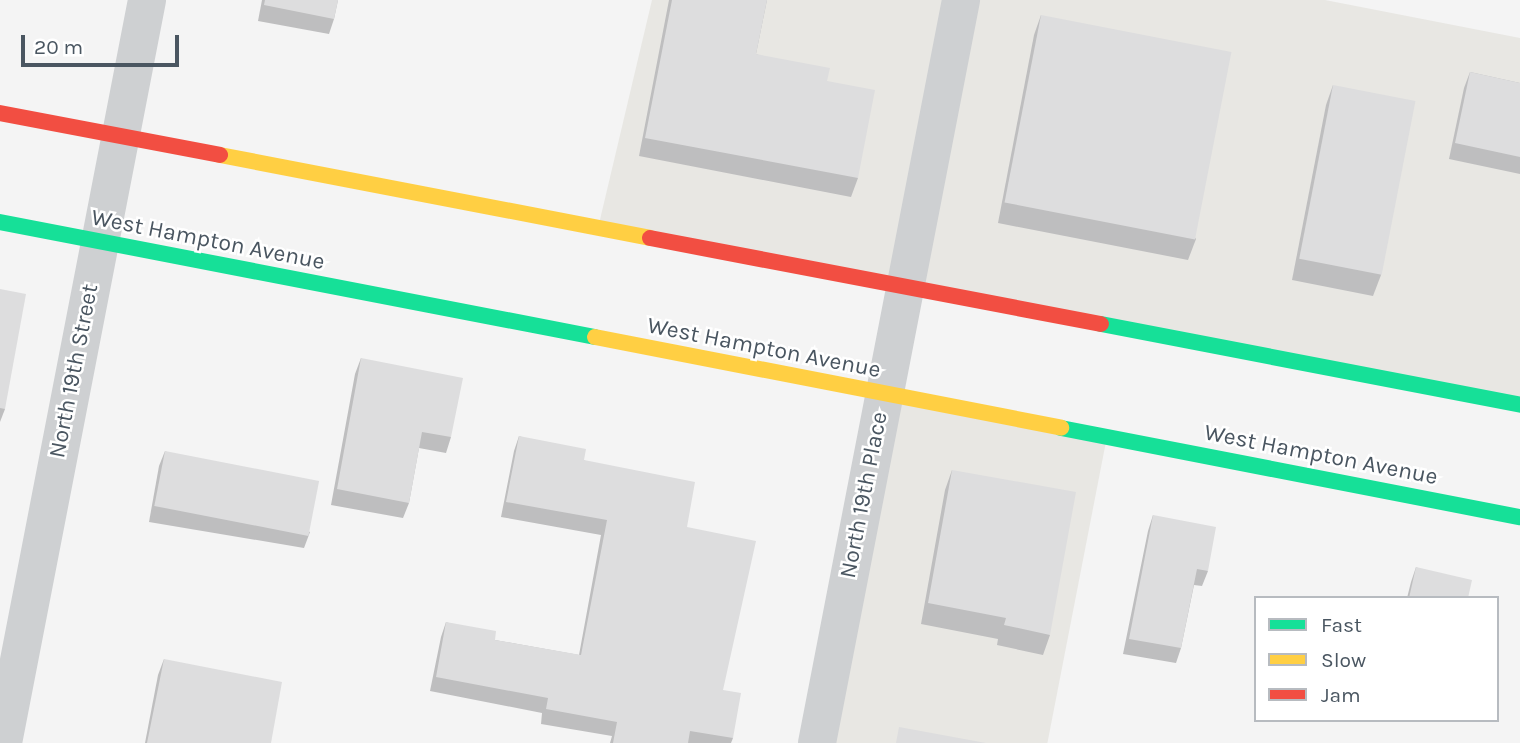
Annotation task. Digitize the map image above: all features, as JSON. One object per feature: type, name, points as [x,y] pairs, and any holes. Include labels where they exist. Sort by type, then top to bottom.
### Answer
[{"type":"main road","points":[[0,113],[1520,405]]},
{"type":"main road","name":"West Hampton Avenue","points":[[0,222],[1520,517]]},
{"type":"street","name":"North 19th Street","points":[[3,743],[147,0]]},
{"type":"street","name":"North 19th Place","points":[[817,743],[961,0]]},
{"type":"shaded area","points":[[652,0],[1325,0],[1520,38],[1520,405],[598,228]]},
{"type":"shaded area","points":[[884,394],[1107,437],[1047,743],[816,742]]},
{"type":"building","points":[[265,0],[338,0],[334,19],[264,5]]},
{"type":"building","points":[[672,0],[767,0],[756,54],[830,68],[827,81],[875,90],[858,178],[645,138]]},
{"type":"building","points":[[1041,15],[1231,52],[1195,240],[1005,202]]},
{"type":"building","points":[[1470,72],[1520,83],[1520,157],[1455,143]]},
{"type":"building","points":[[1333,85],[1415,101],[1382,275],[1299,259]]},
{"type":"building","points":[[0,289],[26,294],[5,409],[0,408]]},
{"type":"building","points":[[361,358],[463,378],[451,437],[422,432],[409,503],[337,489]]},
{"type":"building","points":[[519,436],[586,449],[584,460],[695,482],[687,527],[756,541],[723,690],[741,693],[733,738],[690,731],[688,743],[613,743],[617,722],[546,709],[548,698],[436,677],[446,622],[496,631],[495,640],[581,655],[607,520],[506,502]]},
{"type":"building","points":[[165,451],[319,481],[308,536],[154,506]]},
{"type":"building","points":[[952,470],[1076,492],[1050,635],[1004,625],[1006,618],[928,603]]},
{"type":"building","points":[[1153,515],[1216,527],[1208,571],[1197,569],[1181,648],[1129,639]]},
{"type":"building","points":[[1416,567],[1472,580],[1468,596],[1409,596]]},
{"type":"building","points":[[164,659],[282,682],[271,743],[147,743]]},
{"type":"building","points":[[899,727],[986,743],[896,743]]},
{"type":"traffic: fast","points":[[0,222],[595,337]]},
{"type":"traffic: fast","points":[[1101,324],[1520,405]]},
{"type":"traffic: fast","points":[[1061,428],[1520,517]]},
{"type":"traffic: slow","points":[[220,155],[650,238]]},
{"type":"traffic: slow","points":[[595,337],[1061,428]]},
{"type":"traffic: jam","points":[[0,113],[220,155]]},
{"type":"traffic: jam","points":[[650,238],[1101,324]]}]
